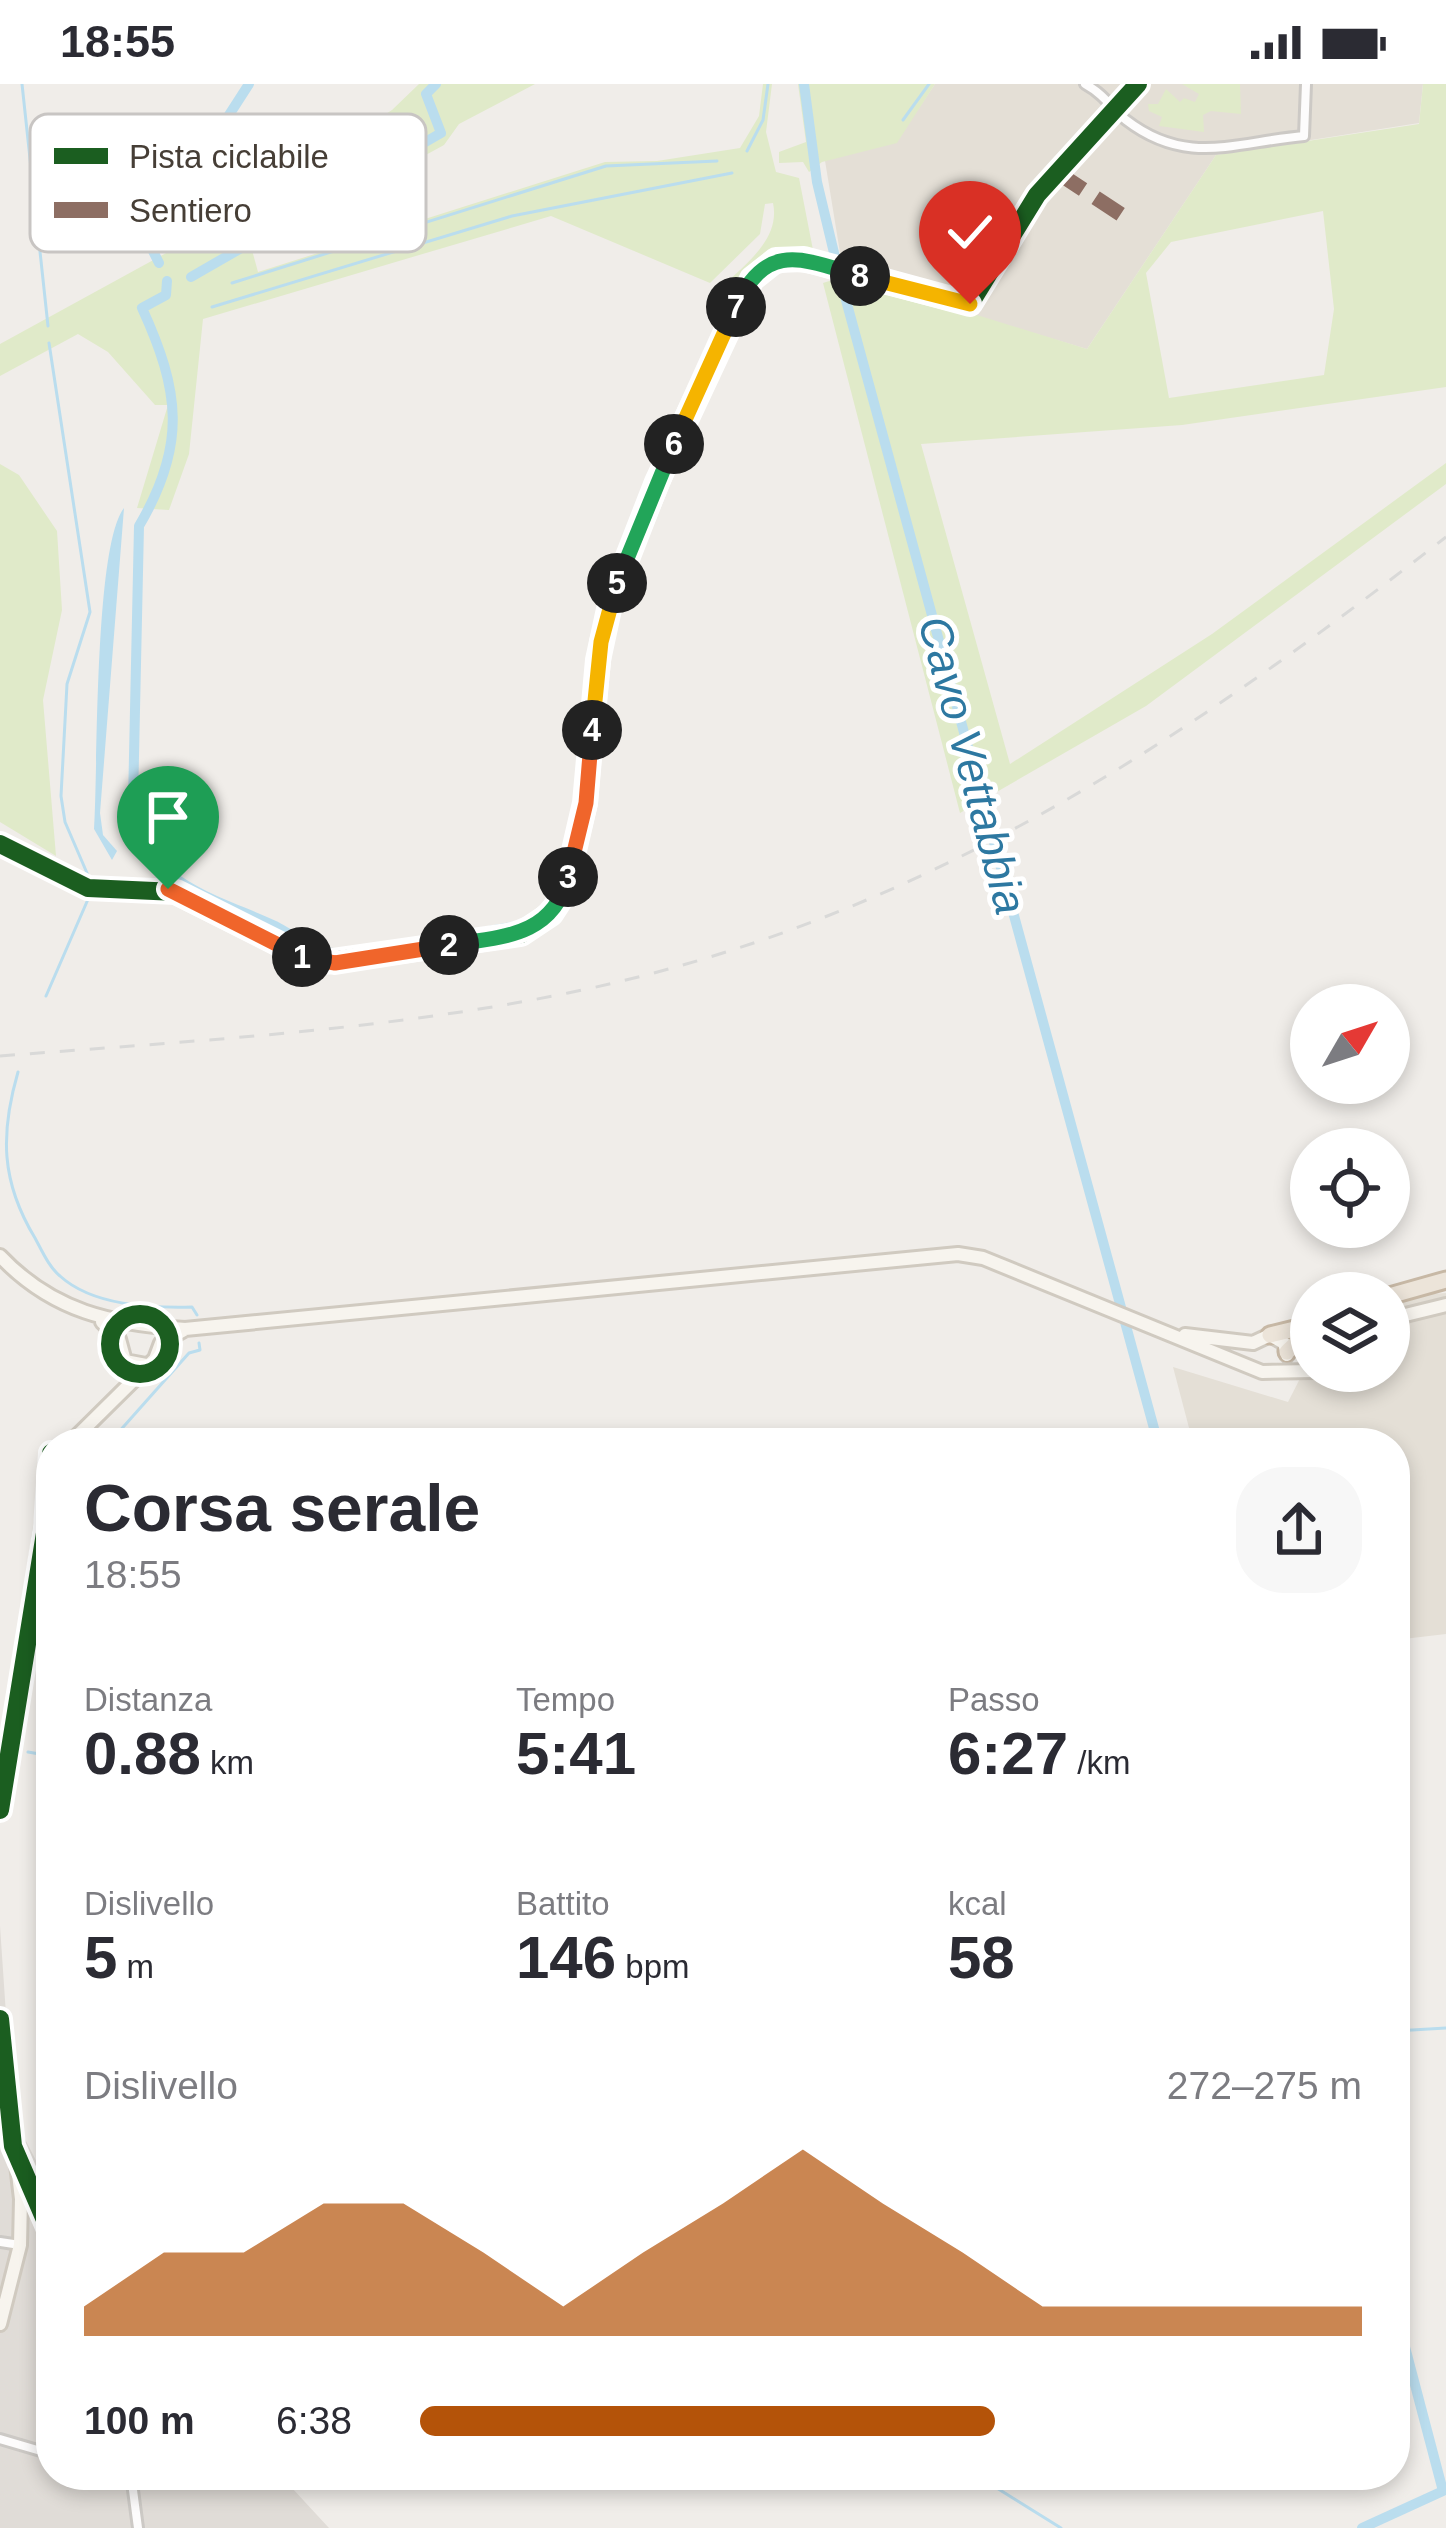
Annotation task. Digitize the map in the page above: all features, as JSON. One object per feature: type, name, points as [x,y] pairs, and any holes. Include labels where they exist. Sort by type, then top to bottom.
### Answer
[{"type":"highway","points":[[1410,1290],[1446,1280]]},
{"type":"highway","points":[[1270,1335],[1290,1331]]},
{"type":"street","points":[[1085,84],[1118,108],[1122,118],[1172,147],[1196,152],[1304,136],[1306,84]]},
{"type":"street","points":[[0,844],[88,888],[176,892],[318,963],[521,934],[536,927],[564,895],[586,803],[601,642],[611,600],[656,482],[752,279],[776,260],[790,258],[970,304],[1037,195],[1138,84]]},
{"type":"street","points":[[0,1256],[47,1297],[98,1319],[185,1329],[958,1254],[983,1258],[1257,1369],[1290,1371]]},
{"type":"street","points":[[1410,1314],[1446,1306]]},
{"type":"street","points":[[98,1319],[119,1339],[119,1352],[128,1363],[147,1365]]},
{"type":"street","points":[[119,1339],[146,1326]]},
{"type":"street","points":[[146,1326],[161,1343]]},
{"type":"street","points":[[84,1428],[159,1354],[161,1343],[185,1329]]},
{"type":"street","points":[[1162,1330],[1253,1342],[1270,1335],[1288,1353],[1277,1371]]},
{"type":"street","points":[[1253,1342],[1250,1359],[1257,1369]]},
{"type":"street","points":[[122,1387],[128,1363]]},
{"type":"street","points":[[0,1810],[36,1567]]},
{"type":"street","points":[[0,2019],[7,2145],[21,2199],[20,2245],[0,2324]]},
{"type":"street","points":[[7,2145],[36,2204]]},
{"type":"street","points":[[0,2242],[20,2245]]},
{"type":"street","points":[[0,2439],[36,2450]]},
{"type":"street","points":[[134,2490],[138,2528]]},
{"type":"shaded area","points":[[935,84],[1423,84],[1419,123],[1216,155],[1087,349],[844,277],[820,130],[917,111]]},
{"type":"shaded area","points":[[1446,1293],[1446,1634],[1410,1638],[1410,1428],[1189,1428],[1173,1367],[1288,1402],[1293,1392],[1410,1392],[1410,1297]]},
{"type":"shaded area","points":[[0,1926],[11,2088],[36,2161],[36,2490],[294,2490],[329,2528],[0,2528]]},
{"type":"green space","points":[[419,84],[535,84],[459,124],[444,145],[426,155],[426,114],[386,114]]},
{"type":"green space","points":[[763,84],[772,84],[766,132],[776,172],[799,178],[814,255],[767,255],[733,297],[718,291],[765,241],[774,217],[773,203],[765,204],[760,234],[710,283],[551,216],[203,319],[189,454],[169,510],[137,508],[168,405],[155,405],[108,352],[78,334],[0,376],[0,344],[168,252],[253,252],[258,272],[321,252],[426,252],[426,219],[605,162],[657,161],[740,148],[759,116]]},
{"type":"green space","points":[[798,84],[935,84],[897,143],[822,162],[809,172],[803,162],[779,163],[779,152],[806,142]]},
{"type":"green space","points":[[1182,84],[1240,84],[1241,114],[1211,111],[1203,115],[1204,132],[1159,126],[1162,117],[1149,111],[1148,104],[1158,104],[1166,89],[1180,102],[1184,98],[1195,102],[1199,94]]},
{"type":"green space","points":[[1423,84],[1446,84],[1446,387],[1182,425],[921,444],[1010,764],[1212,634],[1446,463],[1446,484],[1146,706],[960,813],[823,283],[848,275],[1087,349],[1216,155],[1419,124]],"holes":[[[1323,211],[1334,309],[1324,375],[1169,398],[1146,273],[1171,242]]]},
{"type":"green space","points":[[0,464],[19,475],[57,531],[62,610],[43,700],[56,856],[0,822]]},
{"type":"water","points":[[124,508],[100,813],[103,835],[117,851],[112,860],[94,829],[97,712],[107,566]]},
{"type":"waterway","points":[[22,84],[30,158]]},
{"type":"waterway","points":[[230,114],[249,84]]},
{"type":"waterway","points":[[426,142],[441,133],[426,94],[436,84]]},
{"type":"waterway","points":[[747,151],[763,120],[768,84]]},
{"type":"waterway","name":"Cavo Vettabbia","points":[[804,84],[817,182],[841,282],[1154,1428]]},
{"type":"waterway","points":[[903,120],[929,84]]},
{"type":"waterway","points":[[426,222],[606,166],[717,161]]},
{"type":"waterway","points":[[426,242],[512,216],[732,173]]},
{"type":"waterway","points":[[40,252],[48,326]]},
{"type":"waterway","points":[[154,252],[159,263]]},
{"type":"waterway","points":[[191,277],[234,252]]},
{"type":"waterway","points":[[232,283],[331,252]]},
{"type":"waterway","points":[[212,307],[393,252]]},
{"type":"waterway","points":[[167,281],[166,295],[142,308],[164,366],[173,418],[165,469],[139,526],[133,802],[149,852],[183,884],[326,952],[426,943],[518,926],[540,914]]},
{"type":"waterway","points":[[49,343],[90,612],[67,684],[61,796],[65,822],[90,880]]},
{"type":"waterway","points":[[46,996],[89,897]]},
{"type":"waterway","points":[[18,1072],[8,1116],[10,1177],[24,1217],[52,1268],[89,1294],[141,1306],[192,1307],[197,1315]]},
{"type":"waterway","points":[[122,1428],[189,1353],[200,1350],[199,1343]]},
{"type":"waterway","points":[[28,1752],[36,1753]]},
{"type":"waterway","points":[[1410,2030],[1446,2028]]},
{"type":"waterway","name":"Cavo Vettabbia","points":[[1362,2528],[1443,2491],[1410,2366]]},
{"type":"waterway","points":[[1000,2490],[1061,2528]]},
{"type":"railway","points":[[0,1056],[286,1033],[498,1006],[693,962],[812,922],[926,874],[1140,756],[1243,687],[1446,537]]},
{"type":"marked path","points":[[1058,173],[1131,221]]},
{"type":"cycle path","points":[[0,844],[88,888],[176,892],[318,963],[521,934],[551,914],[564,894],[585,803],[598,660],[611,600],[657,482],[752,279],[776,260],[804,259],[970,304],[1037,195],[1138,84]]},
{"type":"cycle path","points":[[140,1314],[161,1323],[170,1344],[161,1365],[140,1374],[119,1365],[110,1344],[119,1323],[140,1314]]},
{"type":"cycle path","points":[[0,1810],[36,1589]]},
{"type":"cycle path","points":[[0,2019],[13,2146],[36,2199]]},
{"type":"route","points":[[168,889],[318,963],[521,934],[536,927],[564,895],[586,803],[598,660],[611,600],[656,482],[752,279],[776,260],[804,259],[970,304]]}]
